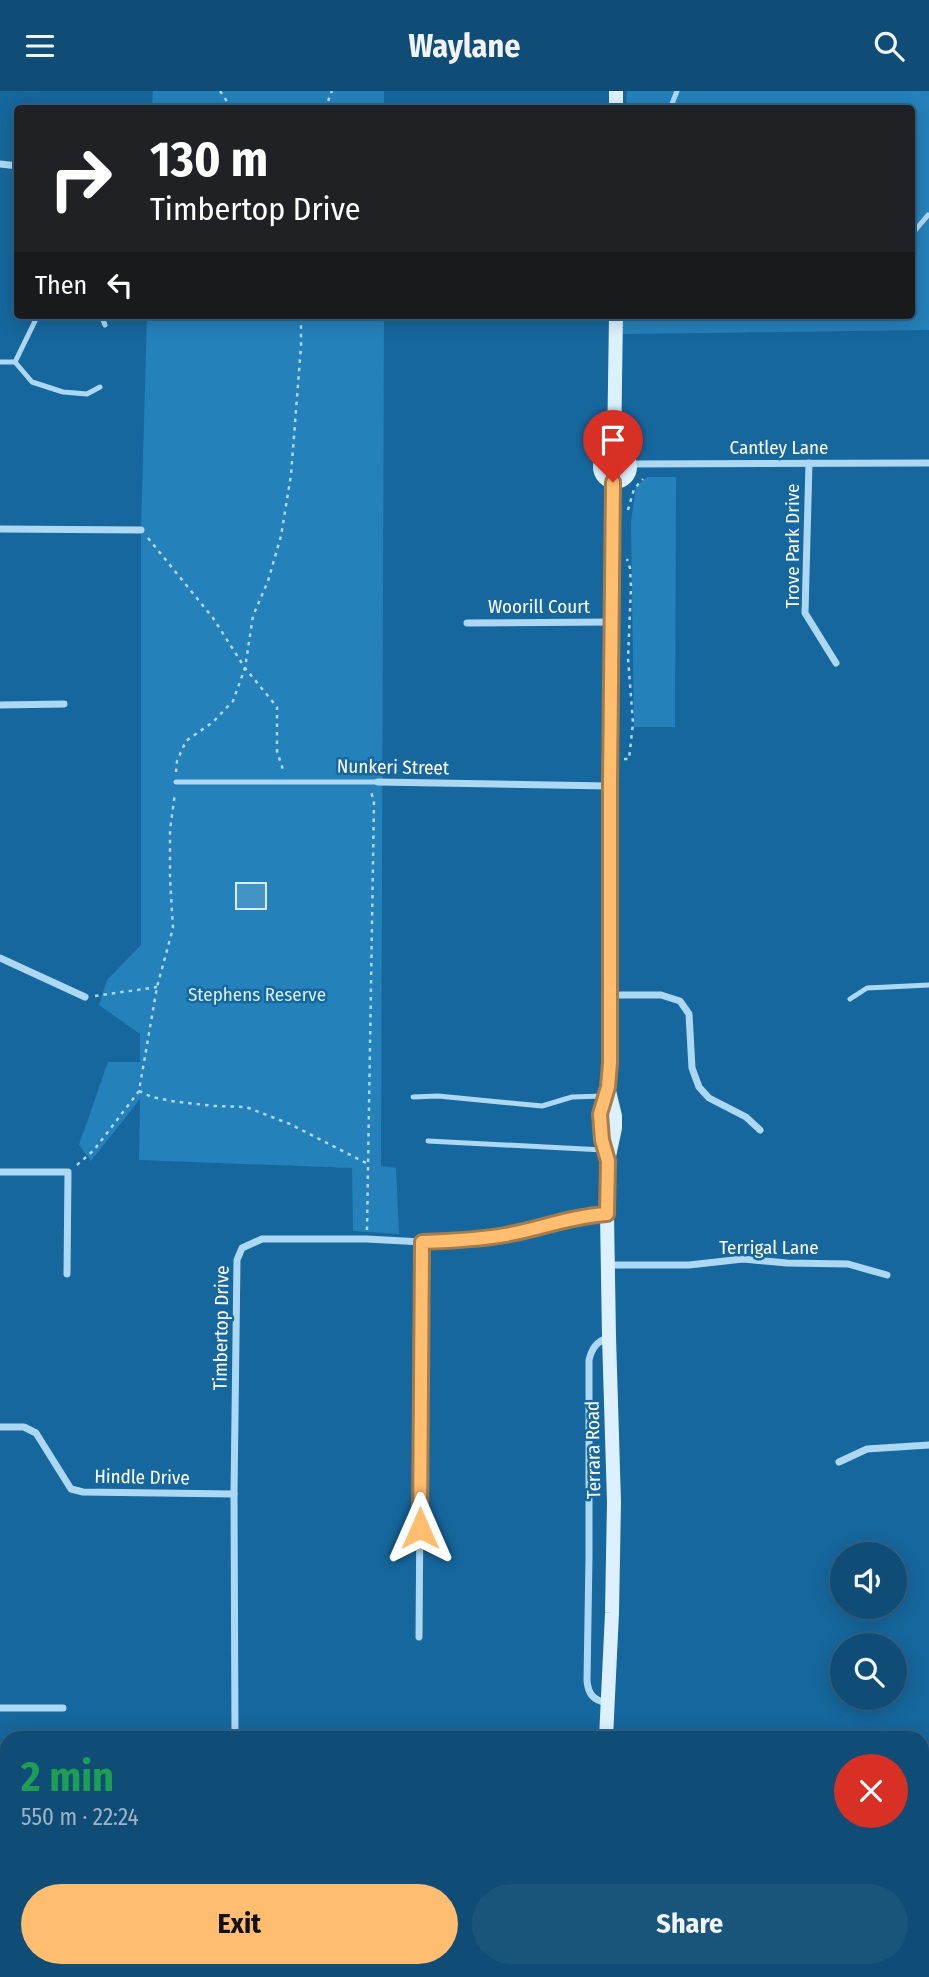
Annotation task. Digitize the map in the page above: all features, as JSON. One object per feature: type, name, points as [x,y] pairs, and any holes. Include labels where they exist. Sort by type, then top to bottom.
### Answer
[{"type":"main road","points":[[614,451],[616,319]]},
{"type":"main road","points":[[614,451],[622,453],[630,464],[626,477],[617,482],[604,477],[599,464],[604,456],[614,451]]},
{"type":"main road","name":"Terrara Road","points":[[606,1731],[614,1514],[607,1265],[608,1154],[615,1128],[608,1093],[613,482]]},
{"type":"street","name":"Trove Park Drive","points":[[809,463],[805,613],[836,663]]},
{"type":"street","name":"Cantley Lane","points":[[630,464],[929,463]]},
{"type":"street","points":[[0,529],[142,530]]},
{"type":"street","name":"Woorill Court","points":[[467,623],[611,622]]},
{"type":"street","points":[[0,705],[64,704]]},
{"type":"street","name":"Nunkeri Street","points":[[378,782],[610,786]]},
{"type":"street","points":[[0,958],[85,997]]},
{"type":"street","points":[[610,995],[661,995],[680,1002],[689,1014],[692,1068],[699,1087],[709,1098],[746,1117],[760,1131]]},
{"type":"street","points":[[0,1172],[68,1172],[67,1274]]},
{"type":"street","name":"Timbertop Drive","points":[[235,1731],[237,1261],[242,1248],[262,1238],[470,1241],[589,1215],[607,1214]]},
{"type":"street","points":[[419,1637],[422,1242]]},
{"type":"street","name":"Terrigal Lane","points":[[607,1265],[689,1265],[743,1259],[848,1264],[887,1275]]},
{"type":"street","points":[[608,1703],[591,1696],[587,1680],[589,1360],[596,1344],[609,1337]]},
{"type":"street","name":"Hindle Drive","points":[[0,1427],[24,1427],[36,1433],[71,1489],[83,1492],[234,1494]]},
{"type":"street","points":[[839,1462],[867,1449],[929,1445]]},
{"type":"street","points":[[0,1708],[63,1708]]},
{"type":"lane","points":[[915,230],[928,215]]},
{"type":"lane","points":[[15,362],[36,319]]},
{"type":"lane","points":[[103,319],[105,325]]},
{"type":"lane","points":[[0,362],[15,362],[32,382],[63,392],[86,394],[100,387]]},
{"type":"lane","name":"Nunkeri Street","points":[[176,782],[378,782]]},
{"type":"lane","points":[[850,999],[867,988],[929,985]]},
{"type":"lane","points":[[412,1097],[438,1096],[542,1107],[572,1097],[608,1093]]},
{"type":"lane","points":[[428,1141],[608,1154]]},
{"type":"path","points":[[68,1172],[94,1150],[139,1091],[157,987],[173,928],[170,830],[177,761],[186,741],[213,722],[233,701],[245,668],[253,616],[268,580],[281,536],[291,475],[301,319]]},
{"type":"path","points":[[627,516],[634,489],[643,479]]},
{"type":"path","points":[[142,530],[213,618],[245,668],[277,707],[277,751],[289,782]]},
{"type":"path","points":[[611,759],[629,759],[633,723],[628,658],[631,587],[630,568],[625,553]]},
{"type":"path","points":[[366,1239],[374,801],[369,782]]},
{"type":"path","points":[[85,997],[157,987]]},
{"type":"path","points":[[139,1091],[171,1101],[246,1107],[290,1124],[367,1164]]},
{"type":"green space","points":[[153,91],[384,91],[384,105],[152,105]]},
{"type":"green space","points":[[627,91],[929,91],[929,330],[623,334],[623,319],[915,319],[915,105],[626,105]]},
{"type":"green space","name":"Stephens Reserve","points":[[147,319],[384,319],[381,1166],[396,1168],[399,1234],[353,1231],[352,1168],[139,1160],[140,1099],[91,1161],[79,1145],[108,1062],[140,1062],[140,1034],[99,1005],[107,980],[141,945],[141,530]]},
{"type":"green space","points":[[647,477],[676,477],[675,727],[634,727],[631,521],[636,487]]},
{"type":"building","points":[[236,883],[266,883],[266,909],[236,909]]},
{"type":"route","points":[[420,1528],[422,1242],[470,1241],[589,1215],[607,1214],[608,1161],[600,1129],[600,1114],[608,1087],[610,1063],[613,482]]}]
